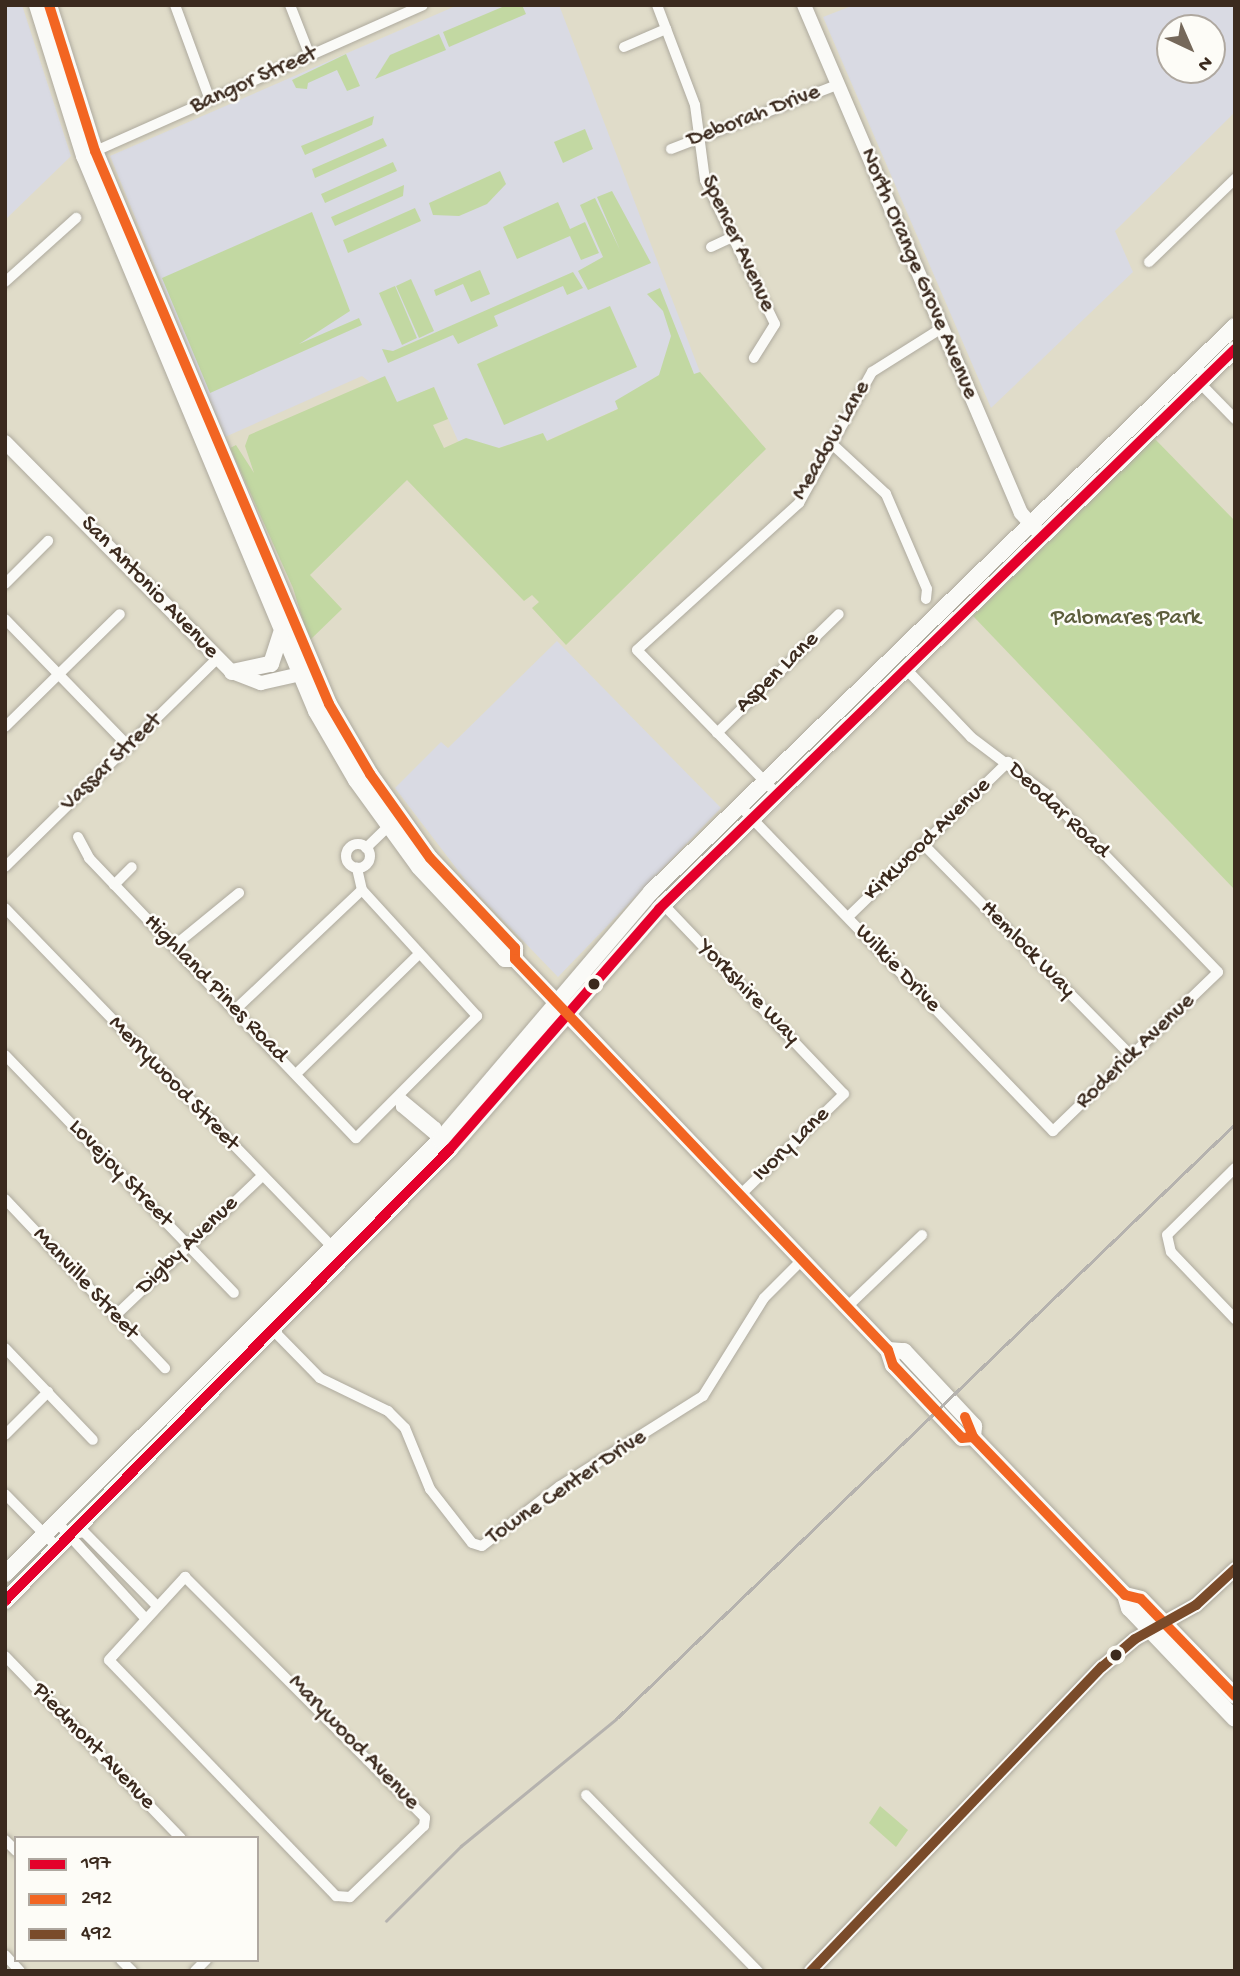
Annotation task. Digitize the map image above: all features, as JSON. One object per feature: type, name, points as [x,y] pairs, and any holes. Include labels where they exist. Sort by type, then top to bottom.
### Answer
[{"type":"main road","points":[[37,5],[90,154],[281,628],[308,673]]},
{"type":"main road","points":[[49,5],[90,154],[308,673],[338,753],[394,823],[515,948],[515,958],[562,1009],[888,1350],[904,1351],[974,1426],[973,1437],[1157,1628],[1235,1719]]},
{"type":"main road","name":"North Orange Grove Avenue","points":[[804,5],[942,328],[1030,524],[1043,536]]},
{"type":"main road","points":[[5,1574],[481,1116],[651,892],[746,813],[778,795],[1043,536],[1194,377],[1235,326]]},
{"type":"main road","points":[[5,1601],[271,1328],[440,1140],[664,905],[746,813],[766,783],[1030,524],[1194,377],[1235,349]]},
{"type":"main road","name":"San Antonio Avenue","points":[[5,442],[232,672],[261,683],[308,673]]},
{"type":"main road","points":[[232,672],[271,664],[279,653],[281,628]]},
{"type":"main road","name":"Deodar Road","points":[[893,656],[906,669]]},
{"type":"main road","points":[[811,1971],[1102,1667],[1235,1569]]},
{"type":"main road","points":[[1157,1628],[1235,1696]]},
{"type":"street","points":[[175,5],[210,100]]},
{"type":"street","points":[[290,5],[310,56]]},
{"type":"street","name":"Bangor Street","points":[[90,154],[310,56],[407,8],[423,5]]},
{"type":"street","name":"Spencer Avenue","points":[[657,5],[695,105],[705,180],[775,324],[754,358]]},
{"type":"street","points":[[624,47],[666,29]]},
{"type":"street","name":"Deborah Drive","points":[[670,149],[699,141],[837,85]]},
{"type":"street","points":[[1149,262],[1235,179]]},
{"type":"street","points":[[5,282],[76,218]]},
{"type":"street","points":[[711,247],[732,237]]},
{"type":"street","name":"Meadow Lane","points":[[717,733],[637,650],[751,541],[788,515],[872,372],[942,328]]},
{"type":"street","points":[[1194,377],[1235,419]]},
{"type":"street","points":[[831,443],[886,494],[928,589],[926,599]]},
{"type":"street","points":[[5,584],[48,541]]},
{"type":"street","points":[[5,727],[120,614]]},
{"type":"street","name":"Aspen Lane","points":[[717,733],[839,614]]},
{"type":"street","points":[[5,619],[129,747]]},
{"type":"street","name":"Vassar Street","points":[[5,867],[217,659]]},
{"type":"street","name":"Deodar Road","points":[[906,669],[971,737],[1008,762],[1045,793],[1218,972]]},
{"type":"street","points":[[717,733],[778,795]]},
{"type":"street","name":"Kirkwood Avenue","points":[[848,917],[1008,762]]},
{"type":"street","name":"Wilkie Drive","points":[[746,813],[1053,1131]]},
{"type":"street","points":[[394,823],[366,848],[347,851],[347,861],[357,868],[362,890],[418,955],[477,1016],[400,1097],[401,1107],[440,1140]]},
{"type":"street","name":"Highland Pines Road","points":[[78,837],[114,885],[297,1073],[356,1139],[400,1097]]},
{"type":"street","name":"Hemlock Way","points":[[923,844],[1131,1056]]},
{"type":"street","points":[[357,868],[368,861],[366,848]]},
{"type":"street","points":[[114,885],[132,867]]},
{"type":"street","points":[[236,1009],[362,890]]},
{"type":"street","name":"Yorkshire Way","points":[[651,892],[844,1094]]},
{"type":"street","points":[[174,946],[239,893]]},
{"type":"street","name":"Merrywood Street","points":[[5,908],[337,1253]]},
{"type":"street","points":[[297,1073],[418,955]]},
{"type":"street","name":"Roderick Avenue","points":[[1053,1131],[1218,972]]},
{"type":"street","name":"Lovejoy Street","points":[[5,1055],[234,1293]]},
{"type":"street","name":"Ivory Lane","points":[[740,1195],[844,1094]]},
{"type":"street","points":[[1232,1175],[1167,1235],[1171,1252],[1235,1319]]},
{"type":"street","name":"Digby Avenue","points":[[115,1316],[262,1176]]},
{"type":"street","name":"Manville Street","points":[[5,1199],[165,1368]]},
{"type":"street","points":[[847,1307],[922,1235]]},
{"type":"street","name":"Towne Center Drive","points":[[271,1328],[320,1378],[388,1411],[405,1428],[430,1489],[472,1543],[482,1546],[560,1486],[703,1396],[764,1298],[802,1261]]},
{"type":"street","points":[[5,1348],[93,1440]]},
{"type":"street","points":[[5,1434],[48,1392]]},
{"type":"street","points":[[5,1494],[57,1547]]},
{"type":"street","points":[[57,1522],[144,1617]]},
{"type":"street","points":[[69,1534],[84,1532],[156,1605]]},
{"type":"street","name":"Marywood Avenue","points":[[191,1578],[421,1811],[424,1826],[350,1897],[336,1896],[109,1660],[156,1605],[191,1578]]},
{"type":"street","name":"Piedmont Avenue","points":[[5,1656],[179,1836]]},
{"type":"street","points":[[586,1795],[758,1971]]},
{"type":"street","points":[[7,1961],[20,1971]]},
{"type":"shaded area","points":[[5,5],[22,5],[71,156],[5,220]]},
{"type":"shaded area","points":[[458,5],[559,5],[700,372],[546,441],[543,434],[499,448],[458,441],[434,387],[397,403],[362,376],[225,437],[110,156]]},
{"type":"shaded area","points":[[854,5],[1235,5],[1235,112],[1115,231],[1133,272],[991,408],[823,17]]},
{"type":"shaded area","points":[[557,641],[721,808],[558,977],[469,885],[395,788],[441,742],[448,748]]},
{"type":"green space","points":[[507,5],[522,5],[526,14],[449,47],[443,32]]},
{"type":"green space","points":[[439,34],[446,50],[375,79],[390,55]]},
{"type":"green space","points":[[346,54],[360,86],[347,91],[337,70],[308,83],[307,89],[296,88],[292,80]]},
{"type":"green space","points":[[374,116],[372,125],[305,155],[301,146]]},
{"type":"green space","points":[[585,129],[593,149],[563,163],[554,142]]},
{"type":"green space","points":[[383,138],[387,146],[315,178],[312,169]]},
{"type":"green space","points":[[393,162],[397,171],[325,203],[321,194]]},
{"type":"green space","points":[[500,171],[506,184],[487,204],[459,216],[433,215],[429,203]]},
{"type":"green space","points":[[404,185],[403,196],[335,226],[331,217]]},
{"type":"green space","points":[[612,191],[651,263],[588,290],[578,271],[603,257],[580,205],[595,198],[620,250],[597,197]]},
{"type":"green space","points":[[558,202],[570,229],[585,222],[599,253],[581,260],[570,236],[517,259],[503,227]]},
{"type":"green space","points":[[415,208],[421,221],[348,253],[343,240]]},
{"type":"green space","points":[[312,212],[350,311],[299,344],[359,318],[362,325],[210,393],[162,278]]},
{"type":"green space","points":[[480,270],[490,294],[471,302],[463,284],[436,296],[434,290]]},
{"type":"green space","points":[[573,272],[583,288],[567,295],[563,286],[494,316],[498,326],[458,344],[453,335],[388,363],[382,349],[393,351]]},
{"type":"green space","points":[[411,279],[434,331],[419,338],[396,286]]},
{"type":"green space","points":[[395,286],[417,338],[402,345],[379,293]]},
{"type":"green space","points":[[660,288],[694,374],[700,372],[766,449],[566,645],[532,608],[539,602],[532,595],[524,601],[407,480],[310,575],[342,609],[309,641],[293,588],[230,448],[236,445],[254,473],[245,446],[249,435],[385,376],[397,402],[434,387],[448,419],[433,425],[444,448],[466,438],[499,448],[543,433],[547,441],[618,409],[615,401],[659,375],[671,336],[663,311],[647,294]]},
{"type":"green space","points":[[610,306],[637,367],[504,425],[477,364]]},
{"type":"green space","name":"Palomares Park","points":[[1154,438],[1235,521],[1235,890],[973,616]]},
{"type":"green space","points":[[880,1806],[908,1830],[896,1847],[869,1823]]},
{"type":"railway","points":[[386,1921],[461,1846],[616,1719],[1235,1124]]},
{"type":"transit line","name":"292","points":[[49,5],[95,151],[329,704],[370,774],[430,858],[515,948],[515,959],[888,1350],[893,1365],[962,1438],[973,1437]]},
{"type":"transit line","name":"197","points":[[5,1601],[450,1149],[659,909],[1235,349]]},
{"type":"transit line","name":"292","points":[[965,1417],[973,1437],[1125,1595],[1141,1599],[1235,1696]]},
{"type":"transit line","name":"492","points":[[811,1971],[1102,1667],[1135,1639],[1196,1605],[1235,1569]]}]
